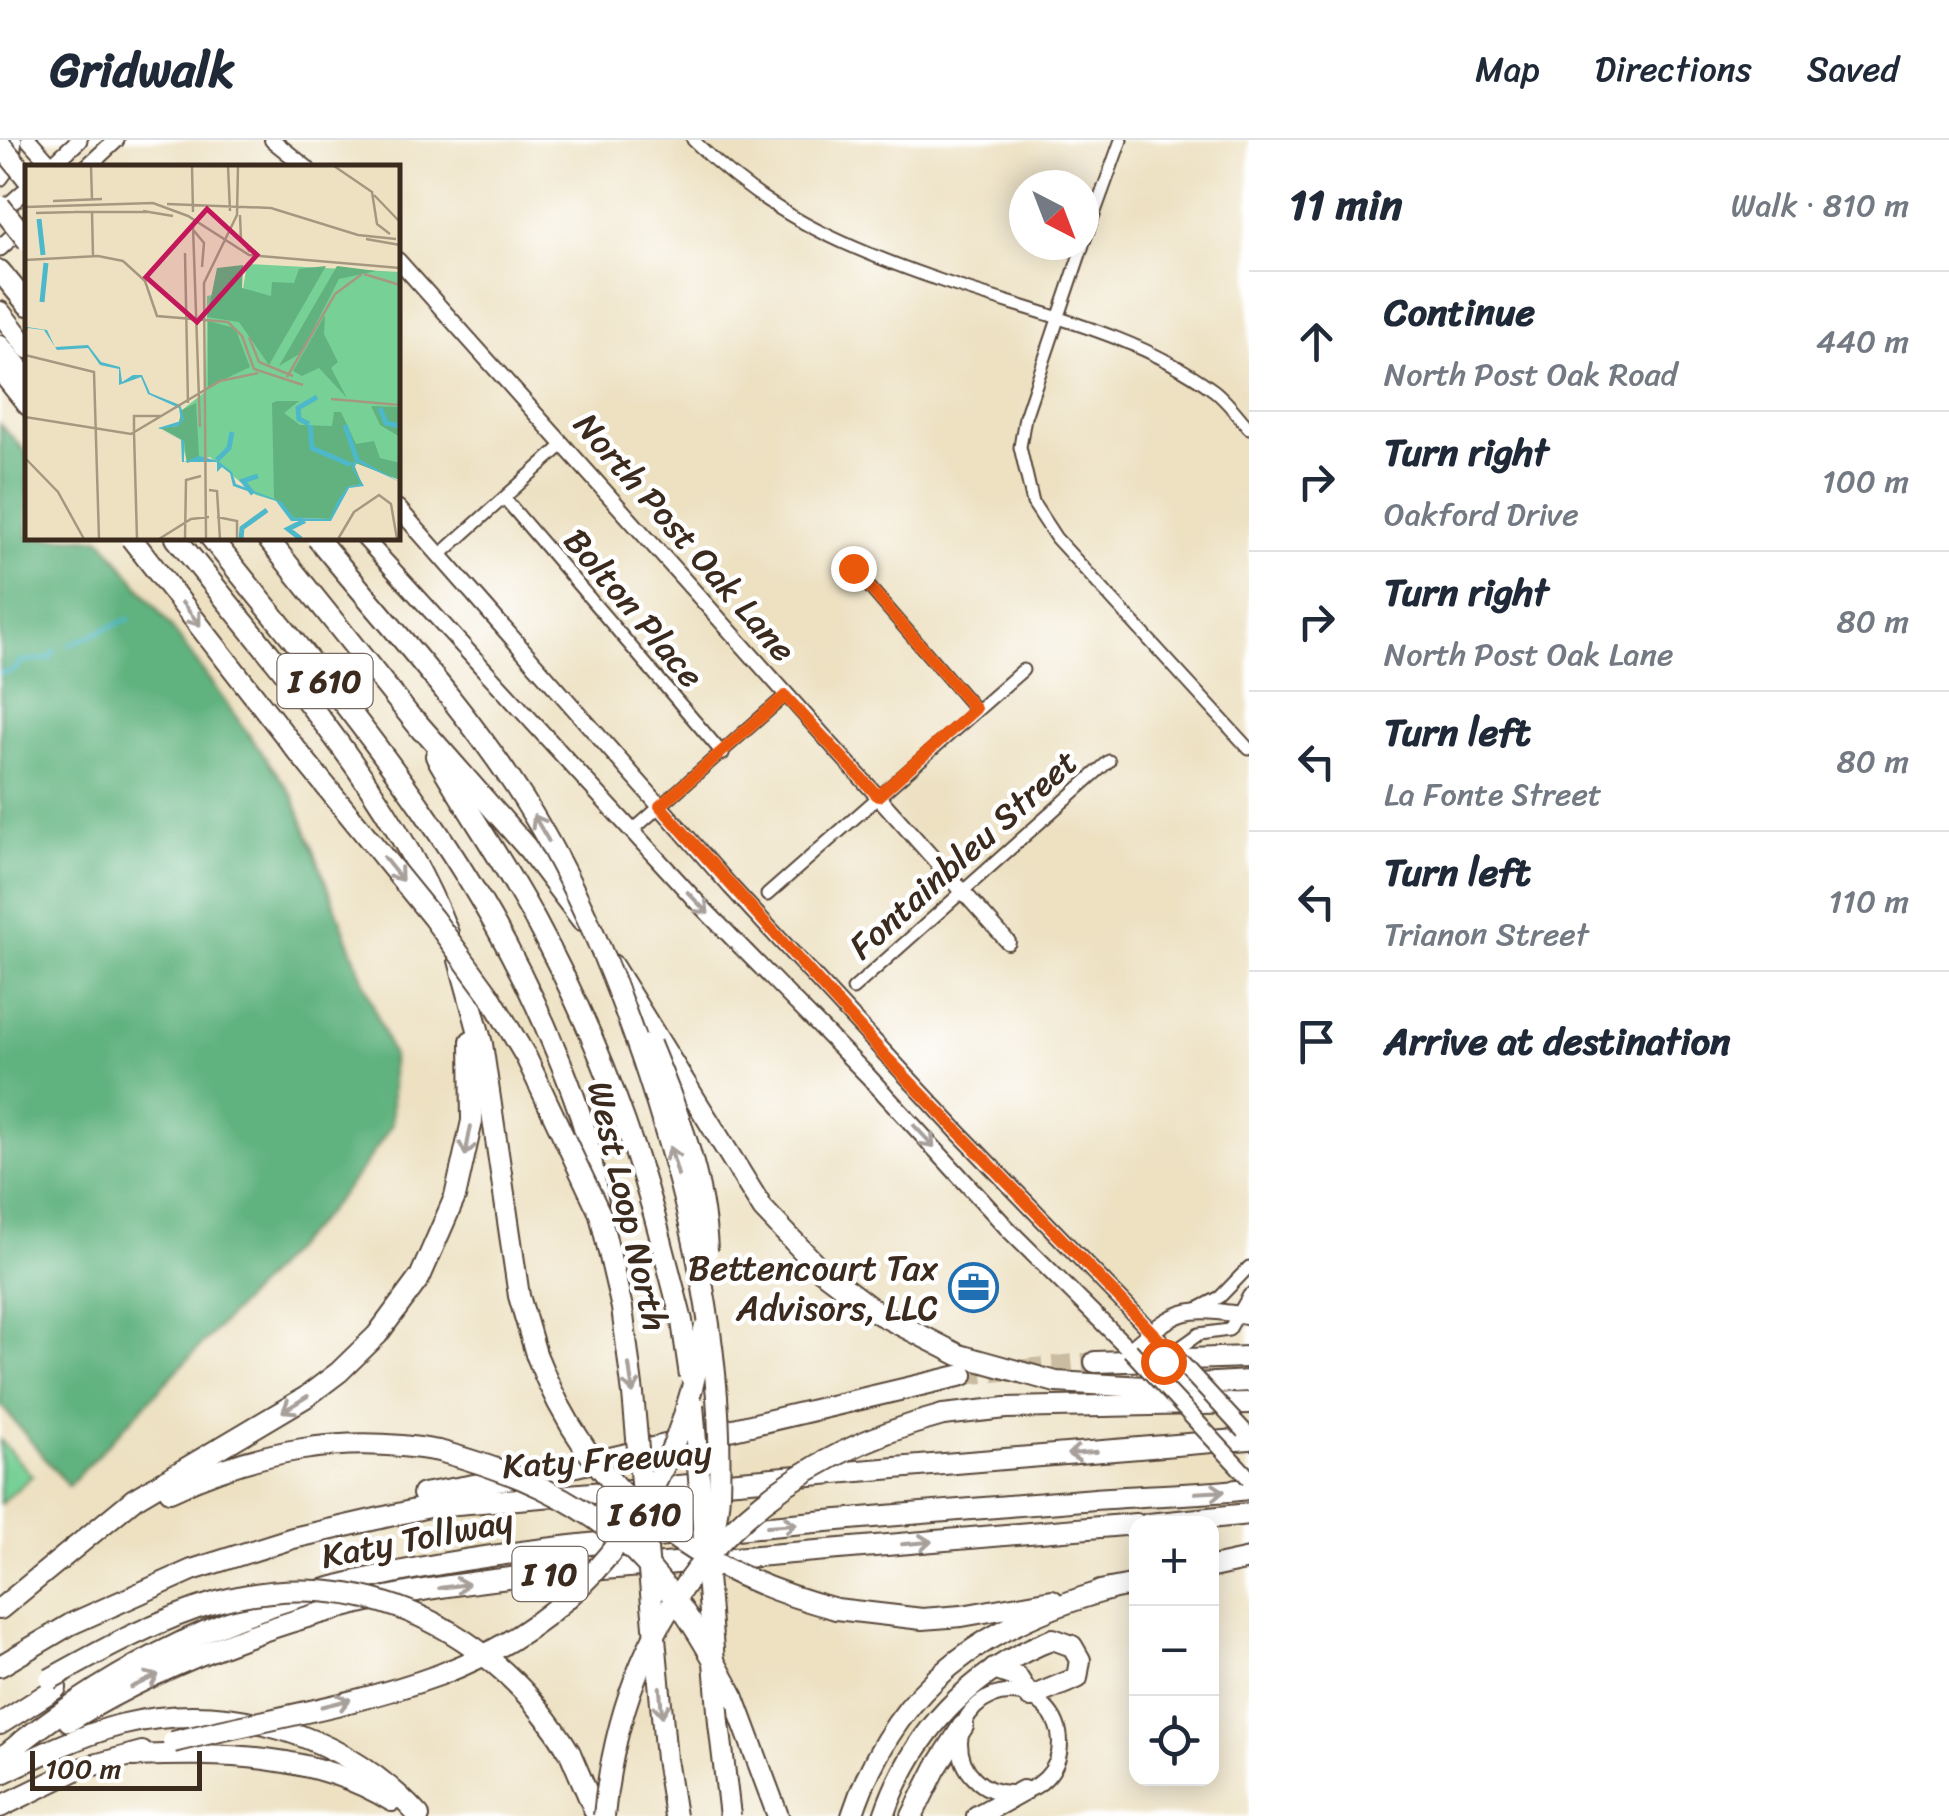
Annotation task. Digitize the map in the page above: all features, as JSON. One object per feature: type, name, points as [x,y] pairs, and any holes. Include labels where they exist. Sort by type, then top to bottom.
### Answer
[{"type":"highway","points":[[0,144],[25,176]]},
{"type":"highway","points":[[0,210],[25,238]]},
{"type":"highway","points":[[0,271],[25,301]]},
{"type":"highway","points":[[0,312],[25,373]]},
{"type":"highway","points":[[0,370],[25,401]]},
{"type":"highway","points":[[132,540],[433,918],[490,996],[526,1057],[600,1214]]},
{"type":"highway","points":[[160,540],[320,721]]},
{"type":"highway","points":[[178,540],[320,721],[398,828],[430,884],[467,982],[489,1082],[519,1296],[536,1354],[552,1396],[593,1460],[641,1514],[744,1580],[836,1609],[922,1619],[962,1616],[1129,1586]]},
{"type":"highway","name":"West Loop North","points":[[213,540],[436,825],[493,918],[546,1027],[586,1135],[622,1308],[674,1816]]},
{"type":"highway","name":"West Loop North","points":[[270,540],[416,721],[475,803],[597,1048],[637,1154],[682,1321],[691,1382],[718,1723],[730,1816]]},
{"type":"highway","points":[[319,540],[477,733],[514,786],[567,875],[615,984],[661,1116],[687,1206],[706,1295],[716,1387],[719,1496],[706,1568]]},
{"type":"highway","points":[[475,803],[560,891],[627,987],[747,1186],[780,1229],[822,1271],[878,1314],[958,1355],[1025,1375],[1115,1387],[1249,1381]]},
{"type":"highway","points":[[0,1807],[76,1770],[172,1742],[419,1682],[473,1660],[514,1638],[564,1601],[609,1556],[645,1506],[674,1449],[692,1392],[704,1326],[707,1246],[691,1151],[627,987]]},
{"type":"highway","points":[[0,1609],[134,1499],[326,1383],[358,1355],[402,1304],[434,1249],[455,1197],[466,1155],[472,1121],[472,1009]]},
{"type":"highway","points":[[1095,1362],[1249,1356]]},
{"type":"highway","points":[[366,1518],[422,1495],[559,1470],[963,1375]]},
{"type":"highway","points":[[600,1816],[612,1752],[638,1671],[671,1606],[717,1545],[774,1492],[818,1463],[884,1432],[943,1416],[1006,1408],[1249,1404]]},
{"type":"highway","name":"Katy Freeway","points":[[0,1666],[71,1624],[161,1582],[230,1556],[366,1518],[486,1500],[536,1499],[1249,1438]]},
{"type":"highway","points":[[94,1531],[197,1479],[265,1455],[333,1444],[388,1444],[440,1451],[482,1462],[547,1488],[600,1522],[636,1552],[682,1606],[734,1698],[778,1816]]},
{"type":"highway","name":"Katy Tollway","points":[[0,1762],[85,1695],[192,1636],[286,1600],[418,1565],[511,1551],[766,1526],[1249,1490]]},
{"type":"highway","points":[[1219,1517],[1249,1514]]},
{"type":"highway","name":"I 10","points":[[0,1762],[74,1718],[184,1662],[280,1626],[366,1602],[428,1589],[562,1573],[1129,1525]]},
{"type":"highway","points":[[1219,1566],[1249,1559]]},
{"type":"highway","points":[[852,1816],[864,1780],[890,1733],[943,1670],[1007,1627],[1111,1590]]},
{"type":"highway","points":[[0,1711],[120,1641],[216,1602],[271,1591],[331,1592],[368,1598],[408,1611],[466,1640],[520,1685],[546,1715],[600,1816]]},
{"type":"highway","points":[[884,1816],[895,1782],[932,1723],[987,1674],[1053,1639],[1072,1646],[1080,1660],[1077,1678],[1030,1697],[1017,1677],[987,1674]]},
{"type":"highway","points":[[0,1724],[53,1683]]},
{"type":"highway","points":[[0,1774],[119,1726],[169,1718],[218,1718],[276,1728],[323,1744],[372,1773],[418,1816]]},
{"type":"highway","points":[[912,1816],[963,1726]]},
{"type":"highway","points":[[132,1756],[238,1755],[297,1764],[362,1786],[418,1816]]},
{"type":"highway","points":[[565,1756],[585,1816]]},
{"type":"highway","points":[[977,1816],[1023,1791]]},
{"type":"main road","points":[[0,178],[11,164],[14,140]]},
{"type":"main road","points":[[29,140],[49,165]]},
{"type":"main road","points":[[53,165],[79,140]]},
{"type":"main road","points":[[89,165],[116,140]]},
{"type":"main road","points":[[0,210],[25,190]]},
{"type":"main road","points":[[0,248],[25,225]]},
{"type":"main road","points":[[400,510],[887,1058],[1151,1332],[1172,1349],[1249,1438]]},
{"type":"main road","points":[[366,540],[697,902],[868,1076],[1010,1231],[1130,1350],[1249,1478]]},
{"type":"main road","points":[[1130,1350],[1172,1316],[1195,1310],[1245,1315]]},
{"type":"street","points":[[272,140],[303,165]]},
{"type":"street","points":[[693,140],[724,171],[809,228],[936,279],[1057,317],[1154,356],[1214,390],[1249,428]]},
{"type":"street","points":[[1099,202],[1121,140]]},
{"type":"street","points":[[1078,260],[1025,417],[1020,447],[1033,503],[1056,538],[1249,749]]},
{"type":"street","name":"North Post Oak Lane","points":[[400,262],[1008,942]]},
{"type":"street","points":[[439,556],[564,444]]},
{"type":"street","name":"Bolton Place","points":[[504,498],[723,754]]},
{"type":"street","points":[[853,568],[975,709]]},
{"type":"street","points":[[767,894],[1023,670]]},
{"type":"street","points":[[632,831],[785,696]]},
{"type":"street","name":"Fontainbleu Street","points":[[853,989],[1109,761]]},
{"type":"street","points":[[1195,1310],[1216,1300],[1249,1267]]},
{"type":"street","points":[[1150,1372],[1172,1349],[1199,1334],[1228,1330],[1245,1315],[1249,1295]]},
{"type":"street","points":[[1018,1693],[1030,1697],[1050,1712],[1060,1734],[1052,1771],[1023,1791],[999,1791],[978,1781],[970,1772],[961,1750],[963,1726],[976,1707],[995,1695],[1018,1693]]},
{"type":"green space","points":[[0,424],[25,451],[25,540],[103,540],[169,624],[293,796],[392,1055],[392,1124],[326,1213],[68,1486],[0,1404]]},
{"type":"green space","points":[[0,1440],[32,1476],[0,1504]]},
{"type":"waterway","points":[[69,645],[129,619]]},
{"type":"waterway","points":[[0,673],[14,671],[22,661],[49,659],[55,651]]},
{"type":"tunnel","points":[[963,1375],[1095,1362]]},
{"type":"place","name":"Bettencourt Tax Advisors, LLC","points":[[973,1288]]},
{"type":"route","points":[[853,568],[975,709],[878,796],[785,696],[660,806],[887,1058],[1172,1353],[1163,1361]]}]
